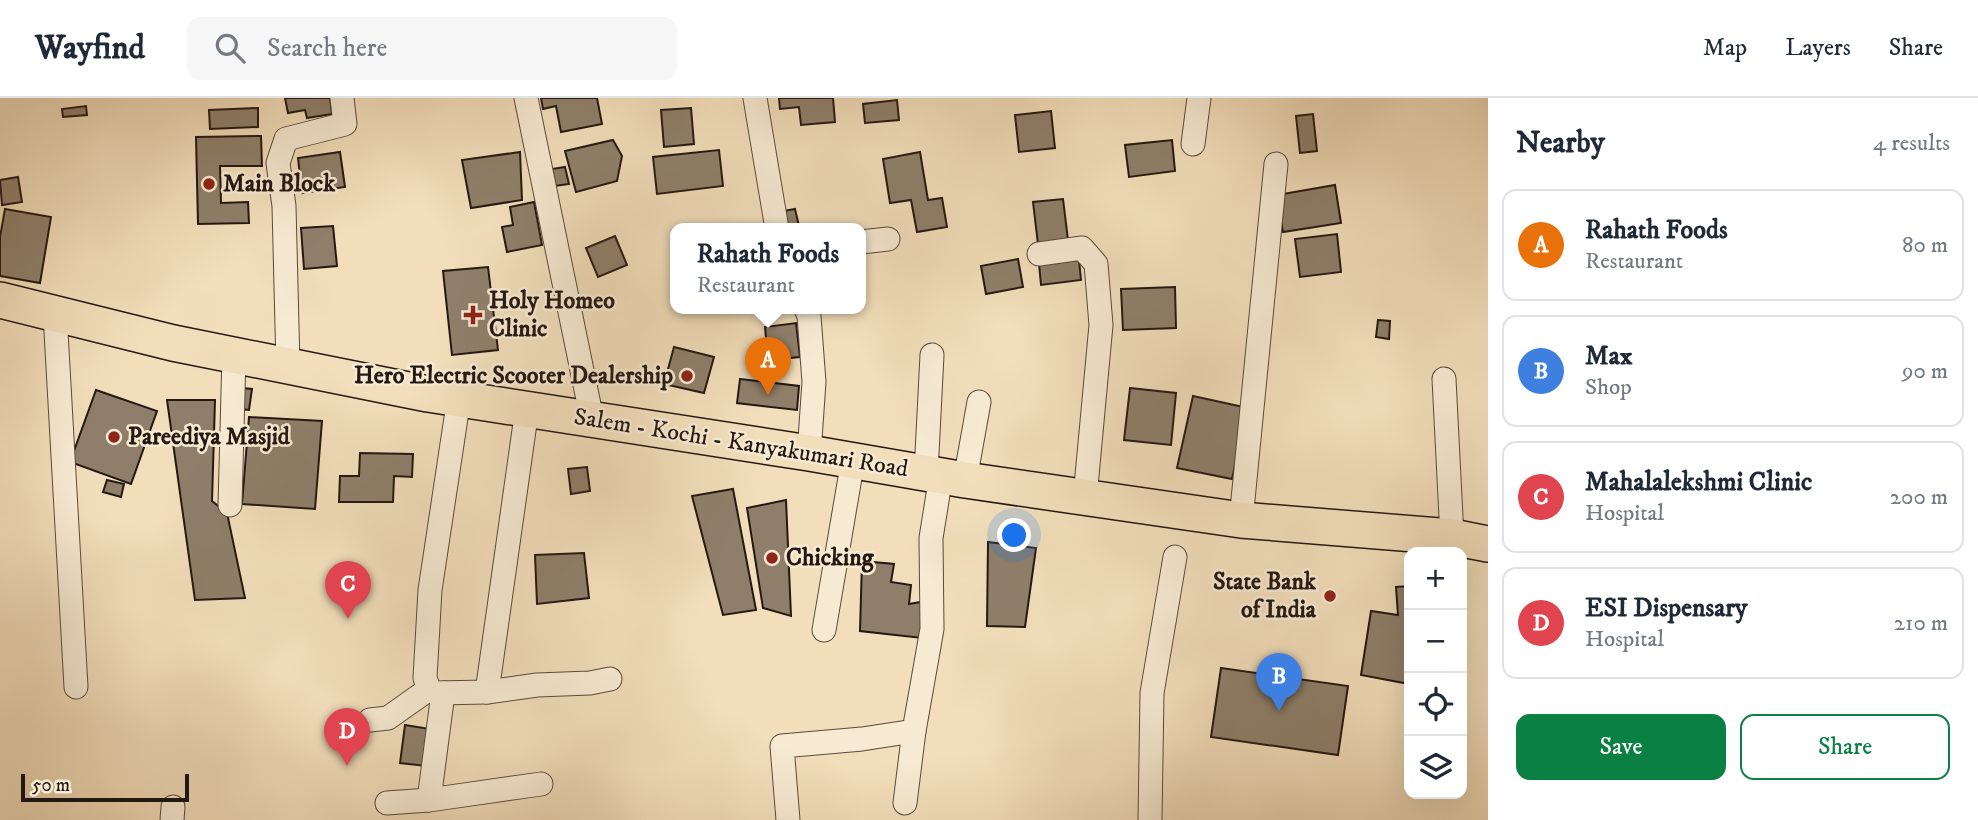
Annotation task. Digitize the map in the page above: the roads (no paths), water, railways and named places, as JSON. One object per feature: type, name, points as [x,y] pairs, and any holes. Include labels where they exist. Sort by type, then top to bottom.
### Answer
[{"type":"main road","name":"Salem - Kochi - Kanyakumari Road","points":[[0,300],[234,355],[459,398],[944,476],[1241,520],[1451,545],[1488,544]]},
{"type":"street","points":[[288,366],[284,206],[278,163],[286,139],[345,124],[342,98]]},
{"type":"street","points":[[526,98],[592,419]]},
{"type":"street","points":[[755,98],[776,223]]},
{"type":"street","points":[[1193,144],[1199,98]]},
{"type":"street","points":[[1241,520],[1276,164]]},
{"type":"street","points":[[866,241],[888,239]]},
{"type":"street","points":[[1039,254],[1082,248],[1097,264],[1101,325],[1085,497]]},
{"type":"street","points":[[55,314],[76,687]]},
{"type":"street","points":[[808,314],[814,382],[809,453]]},
{"type":"street","points":[[230,505],[234,355]]},
{"type":"street","points":[[932,355],[944,476]]},
{"type":"street","points":[[1444,379],[1451,545]]},
{"type":"street","points":[[429,800],[436,691],[425,678],[430,590],[459,398]]},
{"type":"street","points":[[905,803],[914,731],[932,629],[932,538],[944,476],[979,402]]},
{"type":"street","points":[[487,692],[527,409]]},
{"type":"street","points":[[824,630],[853,460]]},
{"type":"street","points":[[1150,820],[1152,693],[1175,557]]},
{"type":"street","points":[[370,720],[388,718],[436,691],[487,692],[610,679]]},
{"type":"street","points":[[788,820],[782,746],[914,731]]},
{"type":"street","points":[[387,803],[429,800],[541,784]]},
{"type":"place","name":"Main Block","points":[[209,184]]},
{"type":"place","name":"Holy Homeo Clinic","points":[[473,315]]},
{"type":"place","name":"Hero Electric Scooter Dealership","points":[[687,376]]},
{"type":"place","name":"Rahath Foods","points":[[768,395]]},
{"type":"place","name":"Pareediya Masjid","points":[[114,437]]},
{"type":"place","name":"Chicking","points":[[772,558]]},
{"type":"place","name":"State Bank of India","points":[[1330,596]]},
{"type":"place","name":"Mahalalekshmi Clinic","points":[[348,619]]},
{"type":"place","name":"Max","points":[[1279,711]]},
{"type":"place","name":"ESI Dispensary","points":[[347,766]]}]
